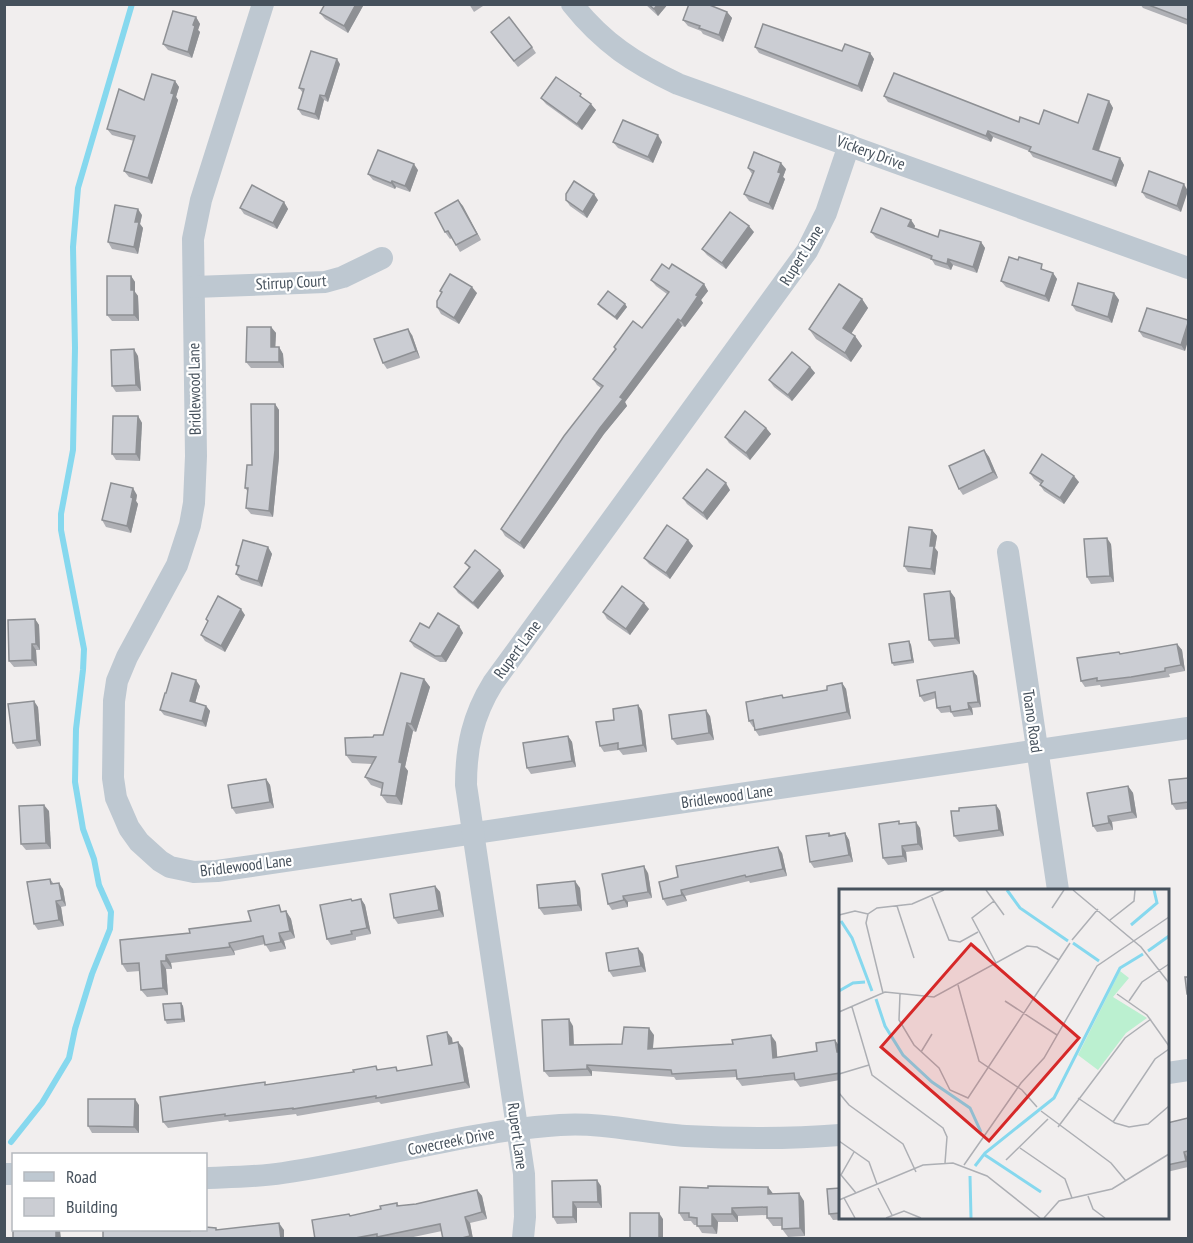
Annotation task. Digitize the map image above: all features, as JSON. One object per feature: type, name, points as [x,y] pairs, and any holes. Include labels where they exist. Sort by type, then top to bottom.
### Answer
[{"type":"street","name":"Bridlewood Lane","points":[[263,4],[201,200],[193,239],[194,503],[190,525],[177,565],[127,657],[117,681],[113,778],[116,798],[121,813],[139,842],[160,861],[181,871],[217,871],[1188,728]]},
{"type":"street","name":"Vickery Drive","points":[[572,4],[614,47],[632,60],[678,84],[1188,268]]},
{"type":"street","name":"Rupert Lane","points":[[523,1239],[524,1174],[466,785],[468,742],[482,701],[500,673],[807,251],[826,213],[849,145]]},
{"type":"street","name":"Stirrup Court","points":[[194,287],[325,282],[343,277],[382,258]]},
{"type":"street","name":"Toano Road","points":[[1008,552],[1058,889]]},
{"type":"street","points":[[1169,1073],[1188,1070]]},
{"type":"street","name":"Covecreek Drive","points":[[207,1178],[283,1173],[518,1128],[563,1124],[594,1125],[686,1136],[766,1139],[798,1139],[839,1134]]},
{"type":"building","points":[[325,4],[356,4],[344,26],[320,13]]},
{"type":"building","points":[[648,4],[658,4],[654,9]]},
{"type":"building","points":[[689,4],[707,4],[727,12],[719,35],[683,20]]},
{"type":"building","points":[[1146,4],[1188,4],[1188,20]]},
{"type":"building","points":[[173,11],[196,17],[188,52],[163,44]]},
{"type":"building","points":[[509,17],[532,47],[514,61],[491,32]]},
{"type":"building","points":[[763,24],[842,51],[845,44],[870,53],[858,86],[755,47]]},
{"type":"building","points":[[311,51],[337,59],[325,96],[320,95],[315,114],[298,109],[304,89],[299,88]]},
{"type":"building","points":[[894,73],[1019,122],[1020,117],[1039,124],[1044,110],[1078,123],[1088,94],[1109,101],[1093,149],[1120,158],[1112,181],[1029,151],[1031,147],[988,131],[986,136],[884,96]]},
{"type":"building","points":[[152,74],[175,81],[171,93],[174,94],[148,178],[124,171],[135,136],[107,129],[119,89],[144,100]]},
{"type":"building","points":[[556,77],[581,94],[580,96],[591,104],[577,124],[541,98]]},
{"type":"building","points":[[623,120],[658,135],[648,157],[613,142]]},
{"type":"building","points":[[378,150],[414,164],[405,186],[368,174]]},
{"type":"building","points":[[754,152],[781,163],[778,172],[781,173],[769,204],[744,194],[754,171],[748,168]]},
{"type":"building","points":[[1149,171],[1184,184],[1177,206],[1142,192]]},
{"type":"building","points":[[574,181],[594,194],[583,212],[566,200],[566,194]]},
{"type":"building","points":[[252,185],[284,202],[273,223],[240,208]]},
{"type":"building","points":[[458,200],[477,234],[456,245],[448,231],[445,232],[435,213]]},
{"type":"building","points":[[115,205],[138,209],[135,222],[139,222],[134,247],[108,242]]},
{"type":"building","points":[[881,208],[911,220],[908,226],[938,237],[940,230],[981,242],[973,267],[948,259],[947,264],[931,259],[932,256],[871,232]]},
{"type":"building","points":[[730,212],[749,226],[722,263],[702,249]]},
{"type":"building","points":[[1009,257],[1018,260],[1019,257],[1042,264],[1041,269],[1053,273],[1045,296],[1001,281]]},
{"type":"building","points":[[662,264],[669,269],[672,264],[704,284],[696,295],[698,296],[681,321],[678,319],[620,397],[623,399],[600,428],[520,543],[501,529],[564,436],[603,386],[593,379],[616,349],[614,347],[633,321],[642,328],[669,292],[651,280]]},
{"type":"building","points":[[450,274],[472,287],[454,318],[437,307],[437,301],[442,292],[440,291]]},
{"type":"building","points":[[107,276],[131,276],[131,290],[134,290],[134,315],[107,315]]},
{"type":"building","points":[[1078,283],[1114,293],[1108,317],[1072,305]]},
{"type":"building","points":[[839,284],[862,299],[843,328],[855,336],[845,353],[809,329]]},
{"type":"building","points":[[608,291],[625,304],[615,317],[598,304]]},
{"type":"building","points":[[1147,308],[1188,320],[1181,345],[1139,331]]},
{"type":"building","points":[[247,327],[271,327],[271,347],[279,347],[279,362],[246,362]]},
{"type":"building","points":[[408,329],[416,351],[383,363],[374,339]]},
{"type":"building","points":[[134,349],[136,385],[112,386],[111,350]]},
{"type":"building","points":[[792,352],[810,367],[788,395],[769,380]]},
{"type":"building","points":[[251,404],[275,404],[275,450],[269,511],[246,508],[247,465],[252,465]]},
{"type":"building","points":[[745,411],[766,428],[746,453],[725,437]]},
{"type":"building","points":[[113,416],[138,416],[136,454],[112,454]]},
{"type":"building","points":[[984,450],[993,472],[959,489],[949,466]]},
{"type":"building","points":[[1042,454],[1074,476],[1060,498],[1040,485],[1043,481],[1030,473]]},
{"type":"building","points":[[707,469],[726,483],[703,513],[683,498]]},
{"type":"building","points":[[111,483],[133,488],[127,526],[102,520]]},
{"type":"building","points":[[667,525],[688,540],[666,573],[644,558]]},
{"type":"building","points":[[909,527],[932,530],[930,546],[934,546],[931,569],[904,566]]},
{"type":"building","points":[[1107,538],[1110,576],[1087,577],[1084,539]]},
{"type":"building","points":[[243,540],[268,547],[258,581],[236,574],[239,566],[236,565]]},
{"type":"building","points":[[475,550],[500,570],[473,603],[454,587],[470,567],[465,563]]},
{"type":"building","points":[[622,586],[644,603],[626,629],[603,612]]},
{"type":"building","points":[[950,591],[955,638],[929,640],[924,594]]},
{"type":"building","points":[[218,596],[241,609],[221,646],[201,635],[208,621],[206,619]]},
{"type":"building","points":[[438,613],[459,626],[441,656],[435,656],[410,641],[420,623],[429,628]]},
{"type":"building","points":[[35,619],[36,644],[32,644],[32,660],[9,661],[8,620]]},
{"type":"building","points":[[909,641],[912,660],[892,663],[889,644]]},
{"type":"building","points":[[1177,644],[1181,665],[1165,668],[1165,671],[1131,677],[1081,681],[1077,658],[1119,652],[1120,654]]},
{"type":"building","points":[[973,671],[978,702],[968,703],[969,709],[951,712],[950,706],[937,708],[935,692],[920,696],[917,680]]},
{"type":"building","points":[[172,673],[196,680],[190,701],[206,706],[202,721],[160,710]]},
{"type":"building","points":[[401,673],[424,679],[411,724],[407,723],[399,762],[402,763],[396,796],[381,795],[383,783],[365,777],[376,757],[346,755],[345,738],[383,735]]},
{"type":"building","points":[[842,683],[847,712],[755,730],[753,720],[749,721],[746,702],[827,690],[827,686]]},
{"type":"building","points":[[34,701],[37,740],[13,743],[8,704]]},
{"type":"building","points":[[638,705],[643,745],[618,749],[618,743],[600,746],[596,722],[614,720],[613,709]]},
{"type":"building","points":[[706,710],[709,733],[672,739],[669,715]]},
{"type":"building","points":[[568,736],[572,761],[527,768],[523,743]]},
{"type":"building","points":[[1188,778],[1188,802],[1172,804],[1169,780]]},
{"type":"building","points":[[266,779],[270,802],[232,808],[228,785]]},
{"type":"building","points":[[1128,786],[1132,812],[1108,816],[1109,823],[1093,826],[1087,793]]},
{"type":"building","points":[[44,805],[46,843],[21,844],[19,806]]},
{"type":"building","points":[[996,805],[999,830],[954,836],[951,811],[959,811],[959,808]]},
{"type":"building","points":[[899,821],[899,824],[916,822],[918,844],[902,846],[903,856],[883,858],[879,824]]},
{"type":"building","points":[[829,833],[829,836],[845,833],[849,855],[810,862],[806,836]]},
{"type":"building","points":[[778,847],[783,869],[681,890],[682,895],[663,899],[659,882],[678,877],[676,866]]},
{"type":"building","points":[[644,866],[648,892],[623,896],[624,900],[608,904],[602,874]]},
{"type":"building","points":[[50,879],[51,884],[59,883],[62,900],[56,901],[59,920],[34,924],[27,882]]},
{"type":"building","points":[[575,881],[578,905],[539,908],[537,885]]},
{"type":"building","points":[[435,886],[439,910],[394,918],[390,894]]},
{"type":"building","points":[[351,899],[352,901],[361,899],[367,928],[351,931],[352,934],[327,939],[320,905]]},
{"type":"building","points":[[279,905],[281,912],[286,911],[290,931],[279,933],[281,942],[265,945],[263,936],[229,943],[230,947],[166,955],[166,961],[161,961],[163,988],[141,990],[139,963],[122,964],[120,940],[190,933],[189,929],[251,921],[248,911]]},
{"type":"building","points":[[638,948],[641,966],[609,971],[606,953]]},
{"type":"building","points":[[1185,977],[1188,977],[1188,994],[1187,994]]},
{"type":"building","points":[[181,1003],[182,1019],[165,1020],[163,1004]]},
{"type":"building","points":[[569,1019],[570,1045],[622,1044],[624,1027],[649,1028],[648,1049],[733,1044],[732,1040],[771,1035],[773,1058],[817,1051],[816,1043],[835,1040],[837,1052],[839,1052],[839,1073],[795,1080],[794,1073],[737,1079],[736,1070],[672,1074],[671,1070],[587,1065],[587,1069],[544,1071],[542,1020]]},
{"type":"building","points":[[447,1032],[449,1044],[458,1042],[465,1082],[376,1098],[376,1096],[293,1109],[163,1122],[160,1097],[265,1082],[265,1085],[354,1072],[353,1070],[376,1066],[377,1070],[396,1067],[397,1071],[432,1065],[427,1036]]},
{"type":"building","points":[[88,1099],[135,1099],[134,1127],[88,1126]]},
{"type":"building","points":[[1188,1118],[1188,1151],[1184,1152],[1186,1161],[1169,1165],[1169,1123]]},
{"type":"building","points":[[597,1180],[598,1202],[573,1202],[573,1217],[553,1217],[552,1181]]},
{"type":"building","points":[[708,1186],[768,1187],[768,1194],[799,1193],[800,1228],[782,1229],[782,1218],[767,1218],[767,1207],[732,1208],[732,1214],[712,1214],[712,1226],[697,1226],[697,1218],[689,1217],[689,1213],[679,1213],[680,1187],[708,1188]]},
{"type":"building","points":[[839,1188],[839,1213],[829,1214],[827,1189]]},
{"type":"building","points":[[477,1190],[482,1212],[465,1217],[470,1236],[443,1239],[440,1224],[377,1237],[377,1234],[350,1239],[315,1239],[312,1220],[349,1214],[350,1216],[397,1203],[397,1206],[416,1204]]},
{"type":"building","points":[[630,1213],[659,1213],[659,1239],[630,1239]]},
{"type":"building","points":[[279,1223],[281,1239],[103,1239],[103,1231],[207,1231],[207,1227],[216,1228],[216,1230]]},
{"type":"building","points":[[13,1231],[56,1231],[56,1239],[13,1239]]},
{"type":"waterway","points":[[11,1142],[42,1103],[69,1058],[75,1029],[92,974],[110,929],[111,912],[99,885],[94,859],[83,829],[75,782],[76,729],[84,649],[61,530],[61,514],[73,450],[75,348],[73,247],[78,188],[132,4]]}]
